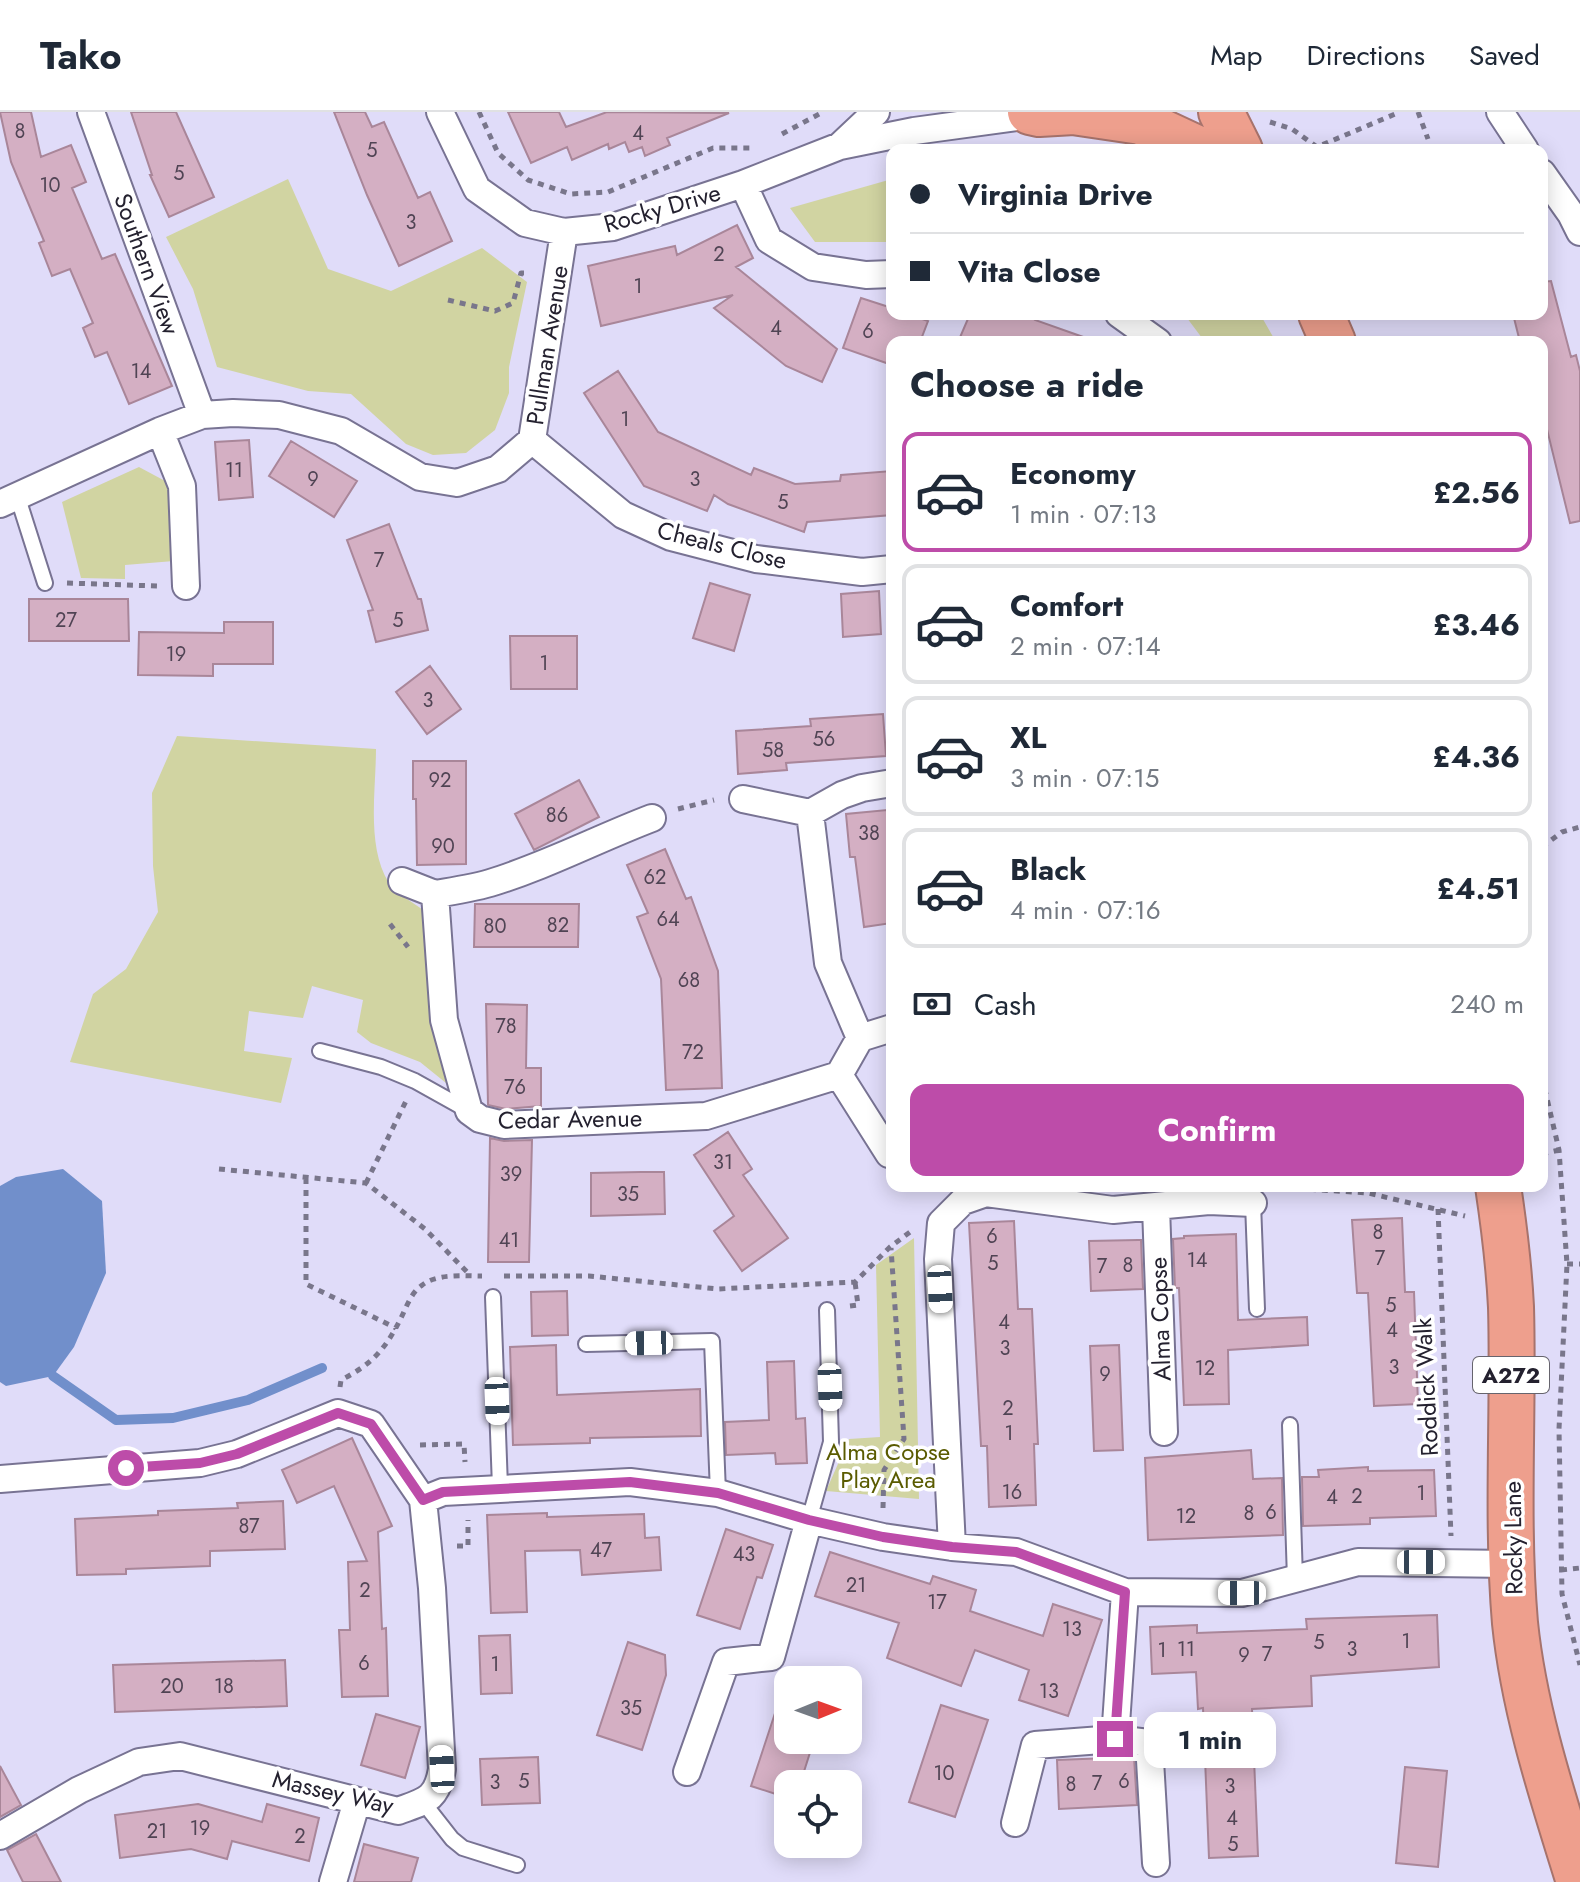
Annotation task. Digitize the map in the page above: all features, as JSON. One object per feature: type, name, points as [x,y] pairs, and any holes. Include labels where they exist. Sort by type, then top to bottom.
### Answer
[{"type":"highway","points":[[1221,112],[1237,144]]},
{"type":"highway","points":[[1054,113],[1141,122],[1188,144]]},
{"type":"highway","name":"Rocky Lane","points":[[1486,1202],[1511,1304],[1511,1564],[1516,1627],[1532,1715],[1555,1806],[1579,1882]]},
{"type":"street","name":"Southern View","points":[[91,112],[202,415]]},
{"type":"street","name":"Rocky Drive","points":[[440,112],[477,189],[525,223],[564,232],[613,227],[743,184],[840,146],[914,131],[1054,113]]},
{"type":"street","name":"Rocky Drive","points":[[840,146],[876,112]]},
{"type":"street","points":[[1500,112],[1521,144]]},
{"type":"street","points":[[1548,181],[1580,232]]},
{"type":"street","points":[[743,184],[769,240],[813,267],[866,275],[886,274]]},
{"type":"street","name":"Pullman Avenue","points":[[9,499],[160,431],[202,415],[233,413],[279,415],[341,431],[420,477],[457,483],[498,469],[532,440],[564,232]]},
{"type":"street","points":[[1127,320],[1150,336]]},
{"type":"street","points":[[160,431],[182,486],[186,586]]},
{"type":"street","name":"Cheals Close","points":[[532,440],[623,515],[671,537],[756,559],[862,572],[886,570]]},
{"type":"street","points":[[743,799],[810,813],[842,795],[886,784]]},
{"type":"street","points":[[810,813],[828,963],[860,1038]]},
{"type":"street","points":[[402,881],[435,894],[488,884],[652,818]]},
{"type":"street","name":"Cedar Avenue","points":[[435,894],[444,1020],[469,1111],[480,1119],[504,1125],[706,1116],[839,1075]]},
{"type":"street","points":[[886,1030],[860,1038],[839,1075],[886,1149]]},
{"type":"street","points":[[952,1547],[938,1259],[941,1223],[963,1201],[986,1193],[1113,1210],[1257,1194]]},
{"type":"street","name":"Alma Copse","points":[[1156,1207],[1164,1432]]},
{"type":"street","points":[[0,1479],[200,1463],[237,1454],[338,1413],[371,1424],[423,1500],[443,1492],[500,1487],[630,1482],[718,1493],[809,1520],[883,1537],[1016,1552],[1125,1592],[1242,1593],[1358,1562],[1511,1564]]},
{"type":"street","name":"Massey Way","points":[[0,1836],[79,1790],[139,1762],[180,1756],[398,1811],[423,1802],[439,1788],[442,1769],[432,1588],[423,1500]]},
{"type":"street","points":[[687,1772],[726,1662],[771,1657],[809,1520]]},
{"type":"street","points":[[1115,1739],[1125,1592]]},
{"type":"street","points":[[1015,1823],[1035,1745],[1115,1739],[1149,1743],[1156,1863]]},
{"type":"street","points":[[333,1882],[357,1801]]},
{"type":"lane","points":[[9,499],[45,583]]},
{"type":"lane","points":[[320,1051],[381,1067],[415,1081],[469,1111]]},
{"type":"lane","points":[[1257,1194],[1257,1309]]},
{"type":"lane","points":[[493,1297],[500,1487]]},
{"type":"lane","points":[[809,1520],[831,1442],[827,1310]]},
{"type":"lane","points":[[586,1344],[712,1341],[718,1493]]},
{"type":"lane","points":[[1290,1425],[1295,1579]]},
{"type":"lane","points":[[423,1802],[463,1848],[517,1865]]},
{"type":"path","points":[[479,112],[498,153],[528,180],[571,194],[608,192],[713,148],[755,148]]},
{"type":"path","points":[[781,134],[823,112]]},
{"type":"path","points":[[1324,144],[1400,112]]},
{"type":"path","points":[[1418,112],[1428,139]]},
{"type":"path","points":[[1292,129],[1313,144]]},
{"type":"path","points":[[448,300],[495,311],[513,303],[521,273],[558,273]]},
{"type":"path","points":[[45,583],[186,586]]},
{"type":"path","points":[[652,818],[710,800],[743,799]]},
{"type":"path","points":[[1548,842],[1562,832],[1580,827]]},
{"type":"path","points":[[366,1183],[415,1081]]},
{"type":"path","points":[[1548,1103],[1559,1150],[1567,1264],[1559,1429],[1562,1594],[1580,1665]]},
{"type":"path","points":[[1548,1153],[1559,1150]]},
{"type":"path","points":[[219,1169],[366,1183],[425,1229],[471,1276]]},
{"type":"path","points":[[306,1178],[306,1284],[396,1328]]},
{"type":"path","points":[[1257,1194],[1368,1193],[1438,1209],[1486,1202]]},
{"type":"path","name":"Roddick Walk","points":[[1438,1209],[1436,1222],[1452,1562]]},
{"type":"path","points":[[338,1413],[341,1380],[367,1367],[389,1341],[412,1296],[422,1284],[449,1276],[589,1276],[718,1289],[855,1282],[890,1247],[916,1227],[941,1223]]},
{"type":"path","points":[[883,1537],[884,1470],[904,1439],[890,1247]]},
{"type":"path","points":[[1567,1264],[1580,1264]]},
{"type":"path","points":[[1561,1570],[1580,1568]]},
{"type":"green space","points":[[288,179],[328,269],[391,291],[482,248],[527,282],[509,367],[509,393],[495,430],[466,453],[433,455],[406,444],[351,394],[308,391],[217,367],[193,289],[166,237]]},
{"type":"green space","points":[[886,181],[886,242],[815,242],[790,208]]},
{"type":"green space","points":[[1188,320],[1263,320],[1273,336],[1200,336]]},
{"type":"green space","points":[[139,467],[167,482],[176,506],[174,561],[125,565],[125,579],[81,578],[62,502]]},
{"type":"green space","points":[[177,736],[376,749],[374,818],[377,853],[392,887],[423,910],[432,1022],[446,1083],[420,1062],[371,1043],[357,1032],[363,1000],[312,986],[303,1018],[249,1011],[244,1051],[292,1058],[281,1103],[70,1062],[93,994],[126,969],[158,912],[153,866],[152,793]]},
{"type":"green space","name":"Alma Copse Play Area","points":[[914,1238],[919,1499],[826,1491],[849,1439],[880,1437],[876,1265]]},
{"type":"water","points":[[63,1169],[102,1201],[106,1273],[74,1347],[53,1376],[6,1386],[0,1382],[0,1186],[16,1177]]},
{"type":"building","points":[[0,112],[31,112],[41,157],[71,145],[86,182],[72,188],[102,259],[115,254],[172,386],[129,404],[107,352],[95,357],[83,328],[93,323],[70,269],[52,276],[39,243],[44,241],[11,162]]},
{"type":"building","points":[[131,112],[176,112],[214,197],[169,217],[150,175]]},
{"type":"building","points":[[334,112],[365,112],[372,127],[384,122],[418,198],[430,192],[452,241],[399,266]]},
{"type":"building","points":[[508,112],[559,112],[566,127],[607,112],[729,113],[667,138],[670,145],[645,156],[642,147],[629,152],[625,142],[609,149],[608,144],[572,160],[567,147],[531,163]]},
{"type":"building","points":[[737,225],[753,258],[736,267],[837,349],[822,382],[786,366],[714,308],[733,295],[601,326],[588,266],[675,246],[677,255]]},
{"type":"building","points":[[1548,281],[1551,281],[1571,357],[1576,355],[1580,371],[1580,521],[1570,523],[1548,433],[1548,336],[1518,336],[1514,320],[1548,320]]},
{"type":"building","points":[[861,298],[886,306],[886,320],[928,321],[922,336],[886,336],[886,363],[843,348]]},
{"type":"building","points":[[967,320],[1035,320],[1080,336],[961,336]]},
{"type":"building","points":[[618,371],[658,432],[751,475],[754,468],[795,484],[840,481],[841,475],[886,471],[886,515],[807,522],[804,532],[728,504],[714,495],[707,511],[644,486],[584,393]]},
{"type":"building","points":[[249,440],[253,497],[219,500],[215,442]]},
{"type":"building","points":[[291,441],[357,481],[334,517],[269,476]]},
{"type":"building","points":[[389,524],[418,599],[421,599],[428,630],[376,642],[368,611],[373,610],[347,540]]},
{"type":"building","points":[[710,583],[750,595],[734,651],[693,638]]},
{"type":"building","points":[[879,591],[881,634],[843,637],[841,594]]},
{"type":"building","points":[[29,599],[128,599],[129,641],[29,641]]},
{"type":"building","points":[[224,622],[273,622],[273,664],[213,664],[213,676],[138,675],[139,632],[224,633]]},
{"type":"building","points":[[510,636],[577,636],[577,689],[511,689]]},
{"type":"building","points":[[430,666],[461,709],[427,734],[396,692]]},
{"type":"building","points":[[883,714],[886,756],[786,763],[787,770],[738,774],[736,731],[811,726],[810,719]]},
{"type":"building","points":[[413,761],[466,761],[466,864],[417,865]]},
{"type":"building","points":[[579,780],[599,817],[534,850],[515,814]]},
{"type":"building","points":[[886,810],[886,924],[864,927],[855,857],[850,857],[846,814]]},
{"type":"building","points":[[665,849],[686,899],[691,897],[718,971],[722,1088],[666,1090],[661,979],[637,917],[648,913],[627,865]]},
{"type":"building","points":[[475,904],[579,904],[578,947],[474,947]]},
{"type":"building","points":[[486,1004],[527,1005],[526,1068],[541,1068],[541,1106],[506,1109],[488,1105]]},
{"type":"building","points":[[728,1132],[752,1169],[743,1175],[788,1238],[742,1271],[714,1231],[734,1216],[694,1155]]},
{"type":"building","points":[[490,1138],[532,1140],[529,1262],[488,1262]]},
{"type":"building","points":[[664,1172],[665,1214],[591,1216],[591,1173]]},
{"type":"building","points":[[1402,1218],[1405,1292],[1414,1292],[1418,1404],[1374,1406],[1368,1293],[1357,1293],[1352,1220]]},
{"type":"building","points":[[1014,1221],[1018,1309],[1032,1309],[1038,1444],[1034,1444],[1036,1505],[989,1507],[987,1446],[981,1446],[969,1223]]},
{"type":"building","points":[[1236,1234],[1238,1320],[1307,1317],[1308,1345],[1228,1350],[1229,1404],[1184,1405],[1179,1288],[1175,1288],[1173,1239]]},
{"type":"building","points":[[1141,1240],[1143,1289],[1091,1291],[1089,1241]]},
{"type":"building","points":[[567,1291],[568,1335],[532,1336],[531,1292]]},
{"type":"building","points":[[556,1345],[557,1395],[700,1389],[701,1436],[590,1438],[590,1443],[513,1445],[510,1347]]},
{"type":"building","points":[[1119,1345],[1123,1450],[1094,1451],[1090,1346]]},
{"type":"building","points":[[794,1361],[796,1419],[805,1418],[807,1463],[776,1464],[775,1453],[726,1455],[725,1422],[769,1420],[767,1362]]},
{"type":"building","points":[[352,1438],[392,1526],[378,1532],[388,1696],[342,1697],[339,1630],[350,1630],[348,1562],[367,1561],[334,1486],[297,1503],[282,1470]]},
{"type":"building","points":[[1251,1450],[1253,1479],[1282,1478],[1283,1535],[1148,1540],[1145,1458]]},
{"type":"building","points":[[1368,1467],[1368,1471],[1434,1470],[1436,1516],[1370,1518],[1370,1524],[1303,1526],[1302,1477],[1319,1477],[1318,1470]]},
{"type":"building","points":[[283,1501],[285,1549],[210,1551],[210,1566],[126,1569],[126,1574],[77,1575],[75,1519],[158,1515],[158,1511],[238,1508],[237,1503]]},
{"type":"building","points":[[547,1513],[547,1517],[644,1514],[645,1538],[659,1537],[661,1570],[582,1575],[580,1550],[525,1551],[527,1612],[491,1613],[487,1515]]},
{"type":"building","points":[[726,1529],[773,1545],[762,1578],[757,1577],[740,1629],[697,1615]]},
{"type":"building","points":[[830,1552],[930,1584],[933,1576],[976,1590],[970,1611],[1043,1636],[1053,1604],[1102,1620],[1068,1716],[1019,1700],[1029,1670],[975,1650],[961,1686],[887,1658],[899,1623],[815,1596]]},
{"type":"building","points":[[1437,1615],[1439,1667],[1311,1676],[1312,1706],[1252,1709],[1258,1856],[1209,1858],[1203,1708],[1198,1709],[1196,1672],[1152,1674],[1150,1627],[1197,1625],[1197,1633],[1307,1629],[1306,1619]]},
{"type":"building","points":[[510,1635],[512,1693],[481,1694],[479,1636]]},
{"type":"building","points":[[628,1642],[665,1655],[666,1675],[642,1750],[597,1735]]},
{"type":"building","points":[[285,1660],[287,1706],[115,1712],[113,1665]]},
{"type":"building","points":[[941,1705],[988,1720],[955,1817],[909,1802]]},
{"type":"building","points":[[376,1714],[420,1727],[405,1778],[361,1765]]},
{"type":"building","points":[[774,1716],[774,1754],[810,1754],[804,1770],[774,1770],[774,1793],[751,1786]]},
{"type":"building","points":[[538,1757],[540,1803],[482,1805],[480,1759]]},
{"type":"building","points":[[1134,1757],[1137,1805],[1059,1809],[1057,1760]]},
{"type":"building","points":[[0,1766],[21,1805],[0,1817]]},
{"type":"building","points":[[1405,1767],[1447,1771],[1438,1867],[1396,1863]]},
{"type":"building","points":[[198,1804],[262,1822],[267,1804],[319,1818],[309,1861],[232,1841],[227,1859],[191,1849],[120,1858],[115,1815]]},
{"type":"building","points":[[36,1834],[61,1882],[23,1882],[7,1850]]},
{"type":"building","points":[[364,1844],[418,1858],[411,1882],[354,1882]]},
{"type":"waterway","points":[[53,1376],[116,1420],[173,1418],[248,1400],[322,1368]]},
{"type":"route","points":[[126,1468],[200,1463],[237,1454],[338,1413],[371,1424],[423,1500],[443,1492],[500,1487],[630,1482],[718,1493],[809,1520],[883,1537],[1016,1552],[1125,1592],[1115,1739]]}]
